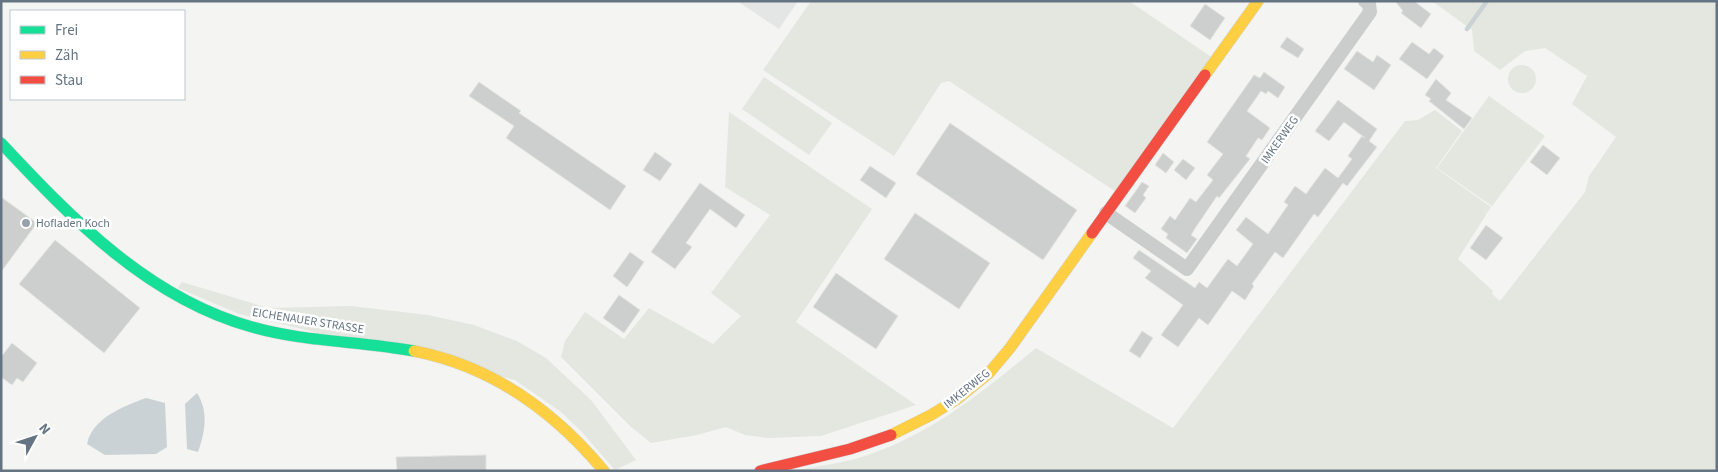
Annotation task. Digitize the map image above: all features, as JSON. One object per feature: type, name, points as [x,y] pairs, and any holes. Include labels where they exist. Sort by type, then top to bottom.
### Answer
[{"type":"street","name":"IMKERWEG","points":[[760,471],[859,448],[897,434],[956,400],[984,377],[1005,354],[1258,1]]},
{"type":"street","name":"IMKERWEG","points":[[1106,213],[1187,269],[1370,12],[1365,1]]},
{"type":"street","name":"EICHENAUER STRASSE","points":[[1,143],[66,211],[102,245],[137,272],[179,298],[240,324],[283,334],[395,348],[443,358],[485,374],[518,390],[546,411],[573,434],[604,471]]},
{"type":"shaded area","points":[[737,1],[798,1],[779,29]]},
{"type":"shaded area","points":[[811,1],[1129,1],[1213,58],[1116,192],[949,81],[941,83],[894,156],[763,70]]},
{"type":"shaded area","points":[[1432,1],[1717,1],[1717,471],[793,471],[859,458],[892,446],[914,435],[936,423],[977,395],[1036,348],[1173,428],[1405,121],[1418,120],[1435,110],[1462,131],[1436,168],[1491,207],[1458,259],[1493,291],[1492,294],[1500,301],[1585,192],[1589,176],[1616,137],[1572,104],[1587,76],[1545,48],[1525,51],[1500,70],[1474,51],[1472,30]]},
{"type":"shaded area","points":[[1522,65],[1532,69],[1536,79],[1532,89],[1522,93],[1512,89],[1508,79],[1512,69]]},
{"type":"shaded area","points":[[764,77],[832,123],[809,155],[742,109]]},
{"type":"shaded area","points":[[1489,96],[1545,136],[1492,206],[1437,168]]},
{"type":"shaded area","points":[[729,112],[872,209],[796,322],[916,405],[821,436],[768,438],[745,435],[726,427],[697,435],[651,443],[630,426],[561,357],[565,341],[585,312],[624,339],[649,308],[713,344],[741,316],[711,293],[770,215],[725,187]]},
{"type":"shaded area","points":[[182,282],[268,308],[351,306],[428,315],[474,325],[517,341],[546,358],[591,400],[636,460],[615,470],[580,430],[561,412],[515,380],[239,314],[178,288]]},
{"type":"shaded area","points":[[197,393],[203,407],[205,422],[198,452],[187,449],[185,404]]},
{"type":"shaded area","points":[[146,398],[165,403],[167,447],[156,454],[105,455],[87,444],[95,427],[102,420],[119,409]]},
{"type":"building","points":[[1395,1],[1414,1],[1431,14],[1421,28],[1401,13],[1403,11]]},
{"type":"building","points":[[1205,4],[1225,18],[1210,40],[1190,26]]},
{"type":"building","points":[[1287,37],[1304,49],[1298,58],[1280,47]]},
{"type":"building","points":[[1412,42],[1429,54],[1434,48],[1444,56],[1427,79],[1399,59]]},
{"type":"building","points":[[1357,51],[1373,62],[1377,55],[1391,65],[1374,90],[1344,69]]},
{"type":"building","points":[[1264,72],[1285,87],[1278,98],[1268,91],[1266,94],[1261,91],[1247,111],[1270,128],[1262,140],[1258,138],[1246,156],[1250,159],[1219,198],[1217,196],[1196,227],[1191,235],[1197,239],[1187,253],[1166,238],[1168,234],[1161,229],[1170,216],[1175,220],[1190,198],[1196,202],[1213,180],[1207,175],[1223,154],[1207,142],[1254,75],[1260,78]]},
{"type":"building","points":[[1436,79],[1451,93],[1446,100],[1472,118],[1464,129],[1429,101],[1431,99],[1425,95]]},
{"type":"building","points":[[479,82],[521,111],[519,113],[626,186],[610,210],[506,138],[514,126],[469,96]]},
{"type":"building","points":[[1338,100],[1377,129],[1369,141],[1377,147],[1347,186],[1343,183],[1318,217],[1314,214],[1283,258],[1275,252],[1252,284],[1254,286],[1245,300],[1232,291],[1208,325],[1199,318],[1178,347],[1161,335],[1183,305],[1145,278],[1151,271],[1133,258],[1139,250],[1195,288],[1199,282],[1207,288],[1228,259],[1237,266],[1253,244],[1236,230],[1246,217],[1268,234],[1288,205],[1284,202],[1295,186],[1306,194],[1325,168],[1338,178],[1352,159],[1348,156],[1362,136],[1365,138],[1344,122],[1329,141],[1315,131]]},
{"type":"building","points":[[950,123],[1077,210],[1043,260],[916,174]]},
{"type":"building","points":[[1543,145],[1560,158],[1547,175],[1530,162]]},
{"type":"building","points":[[655,152],[672,164],[660,181],[643,170]]},
{"type":"building","points":[[1163,153],[1174,162],[1166,173],[1155,165]]},
{"type":"building","points":[[1183,159],[1195,168],[1186,180],[1174,170]]},
{"type":"building","points":[[870,166],[896,183],[886,198],[860,180]]},
{"type":"building","points":[[1142,182],[1149,186],[1143,195],[1146,198],[1135,213],[1125,206]]},
{"type":"building","points":[[700,183],[745,215],[736,228],[710,209],[686,243],[692,247],[675,269],[651,252]]},
{"type":"building","points":[[1,197],[37,223],[1,272]]},
{"type":"building","points":[[915,213],[990,263],[959,309],[884,259]]},
{"type":"building","points":[[1486,225],[1503,238],[1486,260],[1470,248]]},
{"type":"building","points":[[55,240],[140,308],[104,353],[19,284]]},
{"type":"building","points":[[630,252],[644,262],[627,287],[613,276]]},
{"type":"building","points":[[836,273],[898,316],[876,349],[813,307]]},
{"type":"building","points":[[619,295],[640,310],[624,333],[603,318]]},
{"type":"building","points":[[1142,331],[1153,338],[1140,358],[1129,351]]},
{"type":"building","points":[[12,343],[37,363],[23,382],[17,378],[12,385],[1,377],[1,357]]},
{"type":"building","points":[[486,455],[486,471],[397,471],[396,457]]},
{"type":"waterway","points":[[1467,29],[1487,1]]},
{"type":"traffic: fast","points":[[1,143],[56,200],[114,253],[179,297],[214,314],[272,332],[312,339],[414,351]]},
{"type":"traffic: slow","points":[[1205,75],[1258,1]]},
{"type":"traffic: slow","points":[[891,435],[931,415],[957,399],[989,373],[1010,348],[1092,233]]},
{"type":"traffic: slow","points":[[414,351],[443,358],[470,368],[520,394],[564,429],[604,471]]},
{"type":"traffic: jam","points":[[1092,233],[1205,75]]},
{"type":"traffic: jam","points":[[760,471],[850,449],[891,435]]},
{"type":"place","name":"Hofladen Koch","points":[[26,223]]}]
